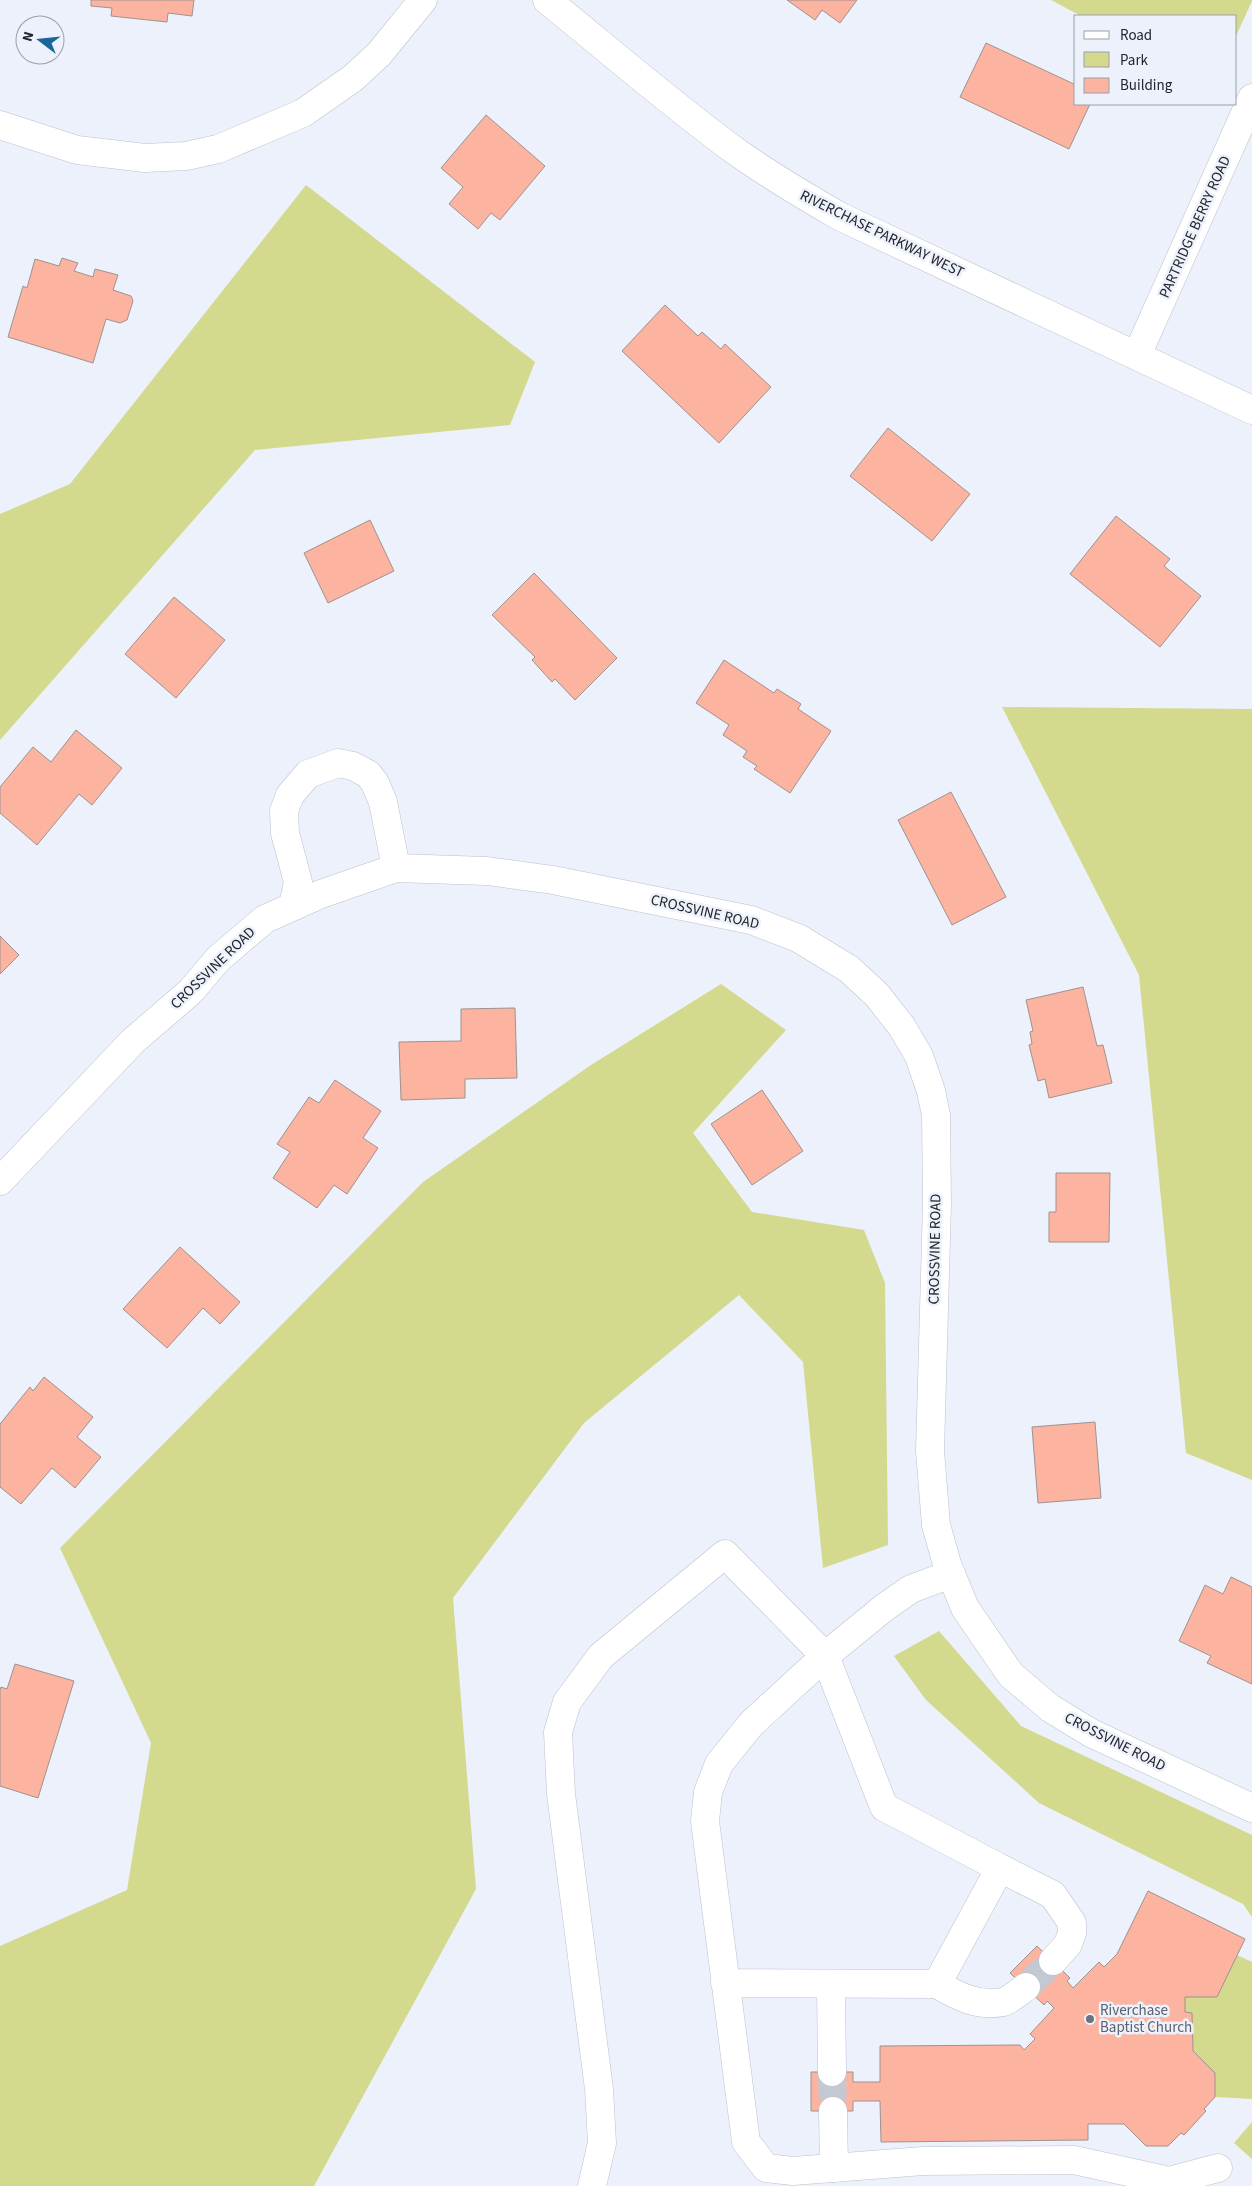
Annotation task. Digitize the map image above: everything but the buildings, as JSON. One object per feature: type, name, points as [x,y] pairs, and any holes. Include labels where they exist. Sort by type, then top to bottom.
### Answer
[{"type":"street","points":[[0,125],[78,150],[145,158],[186,156],[218,149],[303,114],[353,78],[378,54],[423,0]]},
{"type":"street","name":"RIVERCHASE PARKWAY WEST","points":[[548,0],[738,153],[790,188],[841,217],[1137,355],[1193,384],[1252,410]]},
{"type":"street","name":"PARTRIDGE BERRY ROAD","points":[[1137,355],[1252,98]]},
{"type":"street","points":[[293,906],[298,882],[285,833],[284,811],[290,795],[308,774],[338,763],[352,766],[368,774],[375,783],[383,802],[396,868]]},
{"type":"street","name":"CROSSVINE ROAD","points":[[0,1181],[133,1041],[191,991],[218,959],[265,919],[321,894],[396,868],[487,871],[553,880],[751,920],[798,938],[850,969],[877,995],[902,1027],[919,1056],[932,1091],[936,1115],[937,1204],[930,1451],[936,1525],[964,1608],[1011,1675],[1050,1708],[1091,1733],[1252,1808]]},
{"type":"street","points":[[592,2186],[602,2143],[600,2098],[561,1794],[558,1732],[567,1702],[602,1656],[725,1554],[824,1656],[884,1808],[1053,1895],[1072,1923],[1072,1933],[1068,1944],[1053,1960]]},
{"type":"street","points":[[951,1574],[911,1589],[885,1607],[824,1656],[751,1724],[719,1764],[708,1792],[705,1822],[746,2142],[766,2168],[793,2171],[923,2161],[1074,2160],[1169,2181],[1218,2168]]},
{"type":"street","points":[[936,1984],[1000,1868]]},
{"type":"street","points":[[725,1983],[936,1984],[962,1999],[976,2002],[1004,2002],[1026,1988]]},
{"type":"street","points":[[831,1984],[832,2072]]},
{"type":"street","points":[[833,2111],[834,2168]]},
{"type":"green space","points":[[1051,0],[1252,0],[1237,34],[1237,15],[1079,15]]},
{"type":"green space","points":[[306,185],[535,362],[510,425],[255,450],[0,740],[0,514],[70,484]]},
{"type":"green space","points":[[1002,707],[1252,709],[1252,1480],[1186,1453],[1139,975]]},
{"type":"green space","points":[[721,984],[786,1030],[693,1133],[752,1212],[864,1230],[885,1283],[888,1545],[823,1568],[803,1362],[739,1295],[584,1423],[453,1598],[476,1889],[314,2186],[0,2186],[0,1946],[127,1890],[151,1743],[60,1548],[423,1182],[591,1065]]},
{"type":"green space","points":[[939,1631],[1021,1726],[1252,1835],[1252,1917],[1243,1904],[1039,1803],[926,1700],[894,1656]]},
{"type":"green space","points":[[1237,1955],[1252,1962],[1252,2099],[1215,2097],[1215,2073],[1193,2051],[1192,2013],[1185,2012],[1185,1997],[1217,1996]]},
{"type":"green space","points":[[1252,2122],[1252,2159],[1234,2143]]},
{"type":"tunnel","points":[[1026,1987],[1053,1961]]},
{"type":"tunnel","points":[[832,2072],[833,2111]]},
{"type":"place","name":"Riverchase Baptist Church","points":[[1090,2019]]}]
